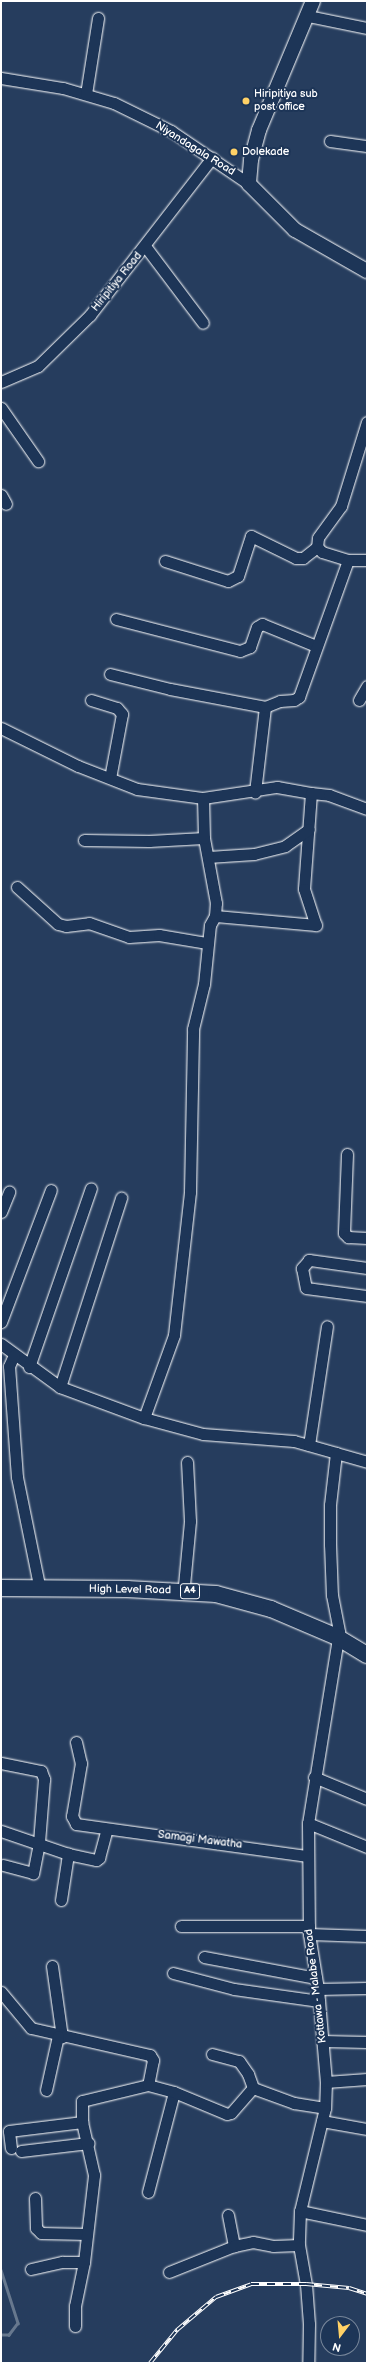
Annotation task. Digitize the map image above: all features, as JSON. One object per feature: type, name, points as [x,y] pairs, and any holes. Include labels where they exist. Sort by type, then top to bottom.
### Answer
[{"type":"highway","name":"High Level Road","points":[[1,1583],[216,1594],[271,1608],[338,1635],[367,1655]]},
{"type":"highway","name":"High Level Road","points":[[1,1588],[40,1586],[184,1585],[217,1589],[273,1603],[367,1648]]},
{"type":"main road","points":[[313,1],[259,130],[251,160],[249,184],[295,230],[367,271]]},
{"type":"street","points":[[308,16],[367,28]]},
{"type":"street","points":[[86,94],[98,18]]},
{"type":"street","name":"Niyandagala Road","points":[[1,78],[30,81],[86,94],[114,103],[171,131],[249,184]]},
{"type":"street","points":[[330,141],[367,146]]},
{"type":"street","name":"Hiripitiya Road","points":[[1,382],[38,366],[90,315],[146,246],[212,158]]},
{"type":"street","points":[[146,246],[203,323]]},
{"type":"street","points":[[1,408],[38,461]]},
{"type":"street","points":[[165,561],[228,581],[238,576],[251,536],[296,558],[303,558],[317,547],[318,538],[341,506],[367,422]]},
{"type":"street","points":[[317,547],[322,552],[348,560],[367,560]]},
{"type":"street","points":[[110,674],[170,689],[265,707],[280,701],[294,700],[299,697],[348,560]]},
{"type":"street","points":[[116,619],[240,651],[250,647],[256,627],[262,624],[316,646]]},
{"type":"street","points":[[359,700],[367,686]]},
{"type":"street","points":[[91,700],[117,708],[122,714],[110,778]]},
{"type":"street","points":[[256,792],[265,707]]},
{"type":"street","points":[[1,728],[78,766],[137,788],[202,798],[256,792],[277,787],[329,795],[367,809]]},
{"type":"street","points":[[214,916],[316,925],[304,888],[311,793]]},
{"type":"street","points":[[144,1418],[174,1335],[190,1192],[193,1029],[204,984],[207,943],[216,902],[204,838],[202,798]]},
{"type":"street","points":[[208,858],[254,854],[285,846],[309,829]]},
{"type":"street","points":[[84,840],[149,841],[204,838]]},
{"type":"street","points":[[17,887],[58,924],[89,923],[129,937],[159,935],[207,943]]},
{"type":"street","points":[[347,1154],[344,1233],[348,1237],[367,1238]]},
{"type":"street","points":[[29,1367],[91,1188]]},
{"type":"street","points":[[1,1322],[51,1190]]},
{"type":"street","points":[[1,1212],[9,1192]]},
{"type":"street","points":[[60,1387],[121,1198]]},
{"type":"street","points":[[367,1268],[309,1260],[302,1268],[306,1288],[367,1296]]},
{"type":"street","points":[[309,1445],[327,1326]]},
{"type":"street","points":[[1,1344],[29,1367],[60,1387],[144,1418],[203,1434],[294,1441],[367,1462]]},
{"type":"street","points":[[14,1355],[9,1366],[17,1477],[40,1586]]},
{"type":"street","name":"Kottawa - Malabe Road","points":[[308,2363],[309,2324],[306,2284],[299,2245],[300,2211],[325,2108],[326,2082],[320,2001],[309,1930],[308,1823],[314,1777],[330,1696],[338,1635],[332,1595],[330,1544],[330,1506],[336,1453]]},
{"type":"street","points":[[184,1585],[190,1521],[187,1462]]},
{"type":"street","name":"Samagi Mawatha","points":[[76,1742],[81,1763],[72,1816],[76,1824],[308,1856]]},
{"type":"street","points":[[1,1763],[40,1770],[44,1778],[40,1844],[33,1873],[3,1865]]},
{"type":"street","points":[[314,1777],[367,1799]]},
{"type":"street","points":[[308,1823],[367,1847]]},
{"type":"street","points":[[1,1831],[68,1854],[96,1860],[99,1858],[107,1829]]},
{"type":"street","points":[[61,1900],[68,1854]]},
{"type":"street","points":[[181,1926],[309,1930],[367,1936]]},
{"type":"street","points":[[204,1957],[317,1983],[367,1988]]},
{"type":"street","points":[[46,2090],[60,2037],[52,1966]]},
{"type":"street","points":[[173,1973],[234,1989],[320,2001]]},
{"type":"street","points":[[1,1992],[32,2028],[60,2037],[150,2055],[153,2060],[148,2085]]},
{"type":"street","points":[[323,2041],[367,2042]]},
{"type":"street","points":[[212,2054],[239,2061],[248,2074],[253,2088]]},
{"type":"street","points":[[326,2082],[367,2079]]},
{"type":"street","points":[[75,2326],[75,2306],[84,2262],[94,2175],[88,2143],[82,2122],[80,2104],[82,2101],[148,2085],[174,2092],[227,2114],[231,2113],[253,2088]]},
{"type":"street","points":[[253,2088],[294,2102],[325,2108]]},
{"type":"street","points":[[148,2192],[174,2092]]},
{"type":"street","points":[[322,2121],[367,2129]]},
{"type":"street","points":[[82,2122],[9,2131],[16,2150],[88,2143]]},
{"type":"street","points":[[35,2198],[36,2228],[41,2233],[87,2234]]},
{"type":"street","points":[[300,2211],[367,2225]]},
{"type":"street","points":[[228,2215],[234,2246]]},
{"type":"street","points":[[169,2272],[234,2246],[253,2242],[273,2246],[299,2245]]},
{"type":"street","points":[[31,2269],[62,2262],[84,2262]]},
{"type":"waterway","points":[[1,2270],[18,2323],[9,2335],[1,2335]]},
{"type":"railway","points":[[150,2363],[177,2330],[216,2297],[251,2284],[306,2284],[349,2288],[367,2294]]},
{"type":"place","name":"Hiripitiya sub post office","points":[[246,101]]},
{"type":"place","name":"Dolekade","points":[[234,152]]}]
